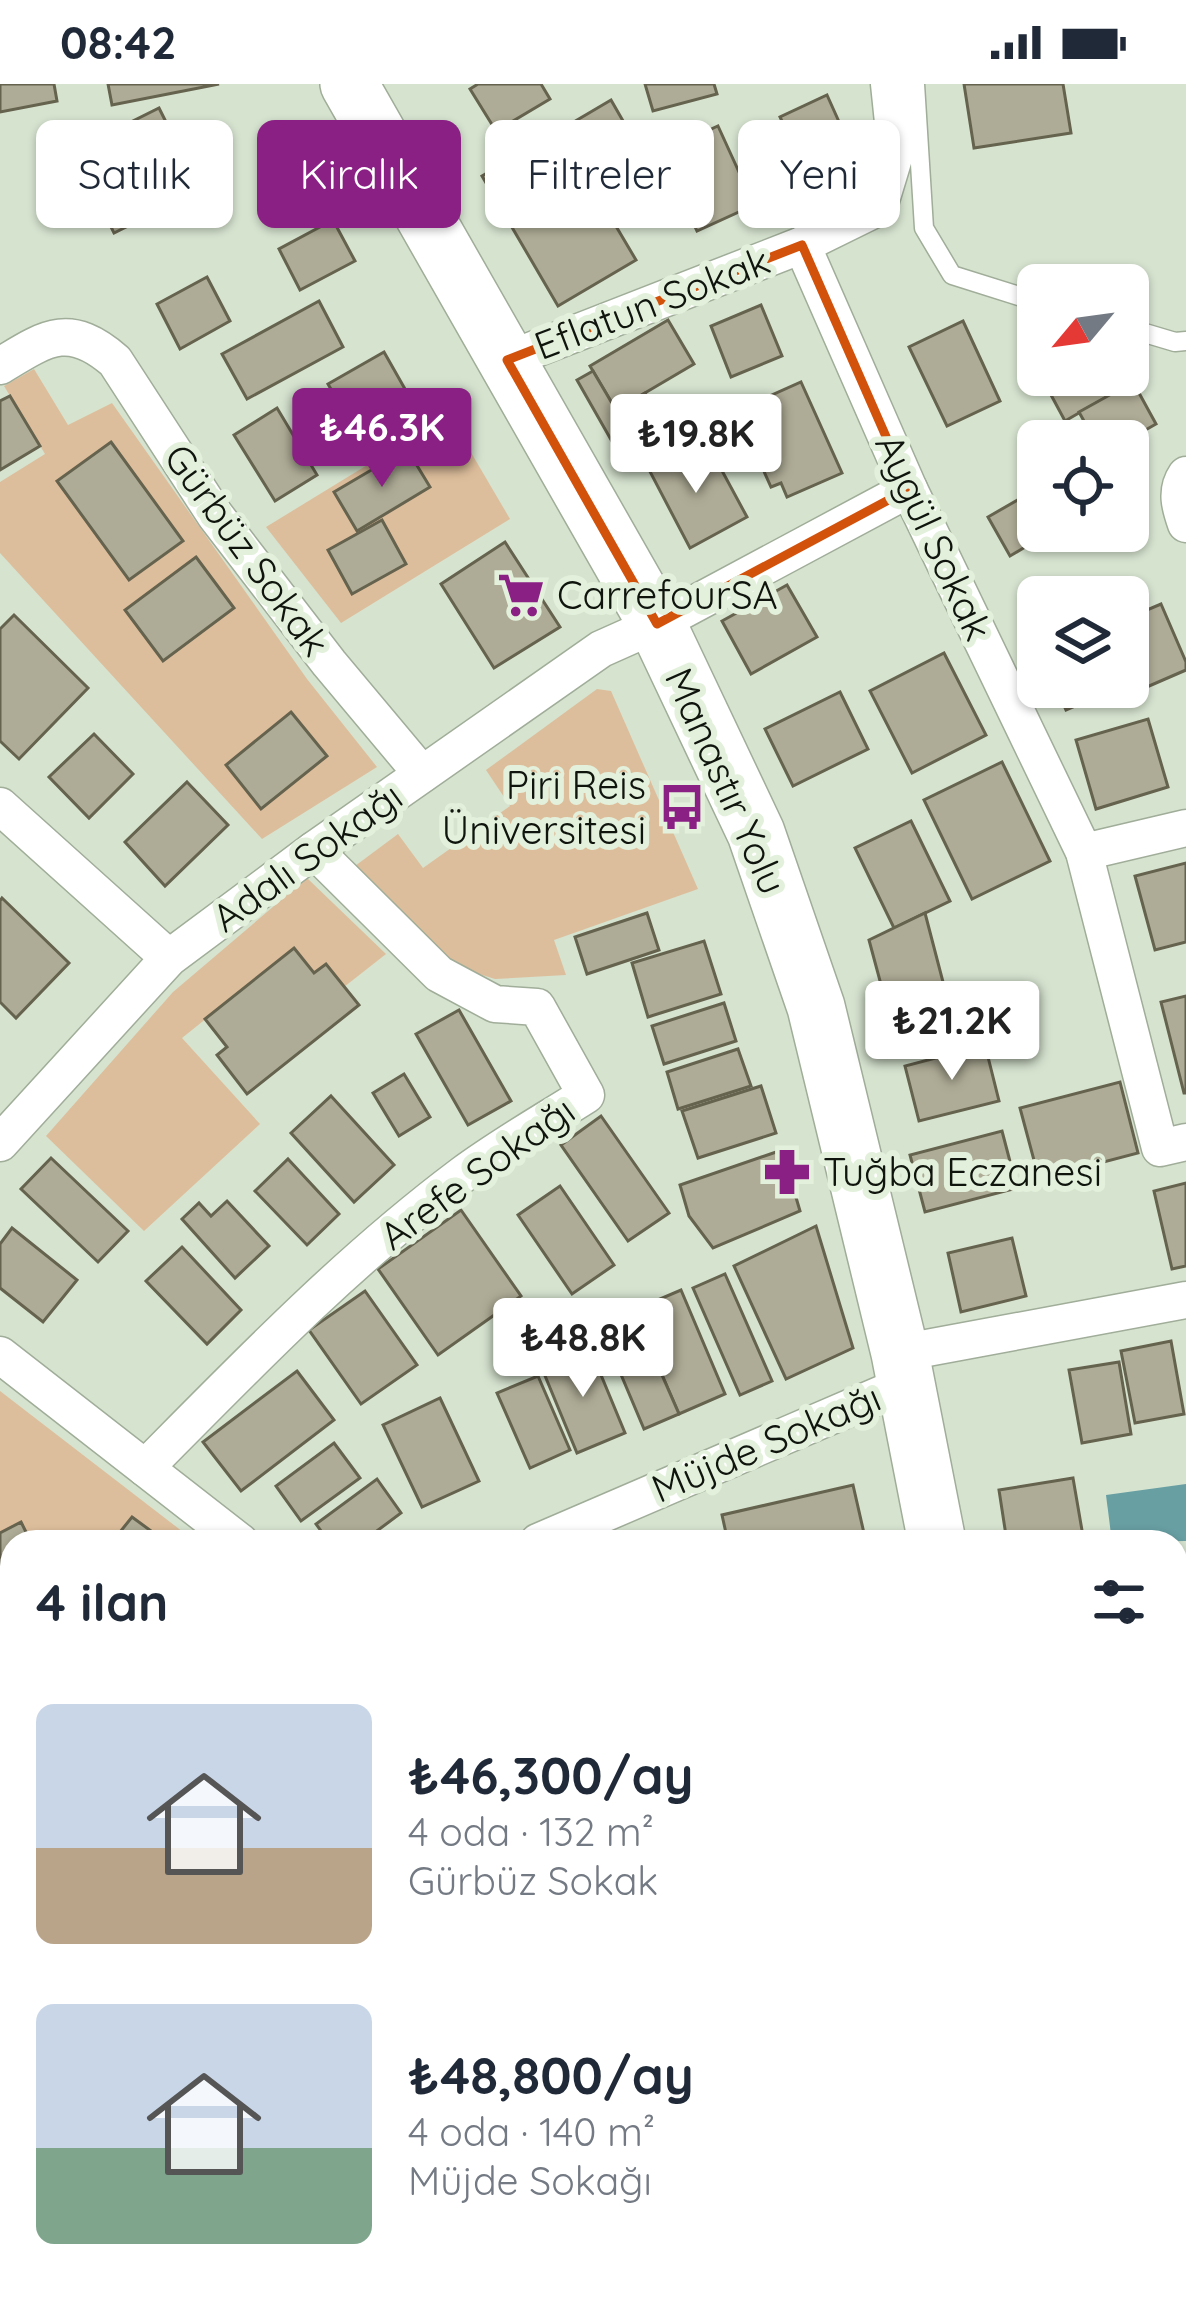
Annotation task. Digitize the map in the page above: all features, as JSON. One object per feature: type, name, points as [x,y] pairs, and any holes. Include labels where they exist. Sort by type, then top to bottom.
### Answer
[{"type":"main road","name":"Manastır Yolu","points":[[349,84],[657,624],[756,833],[817,1007],[900,1353],[935,1530]]},
{"type":"street","name":"Eflatun Sokak","points":[[507,360],[802,245],[879,207],[896,152],[889,84]]},
{"type":"street","name":"Aygül Sokak","points":[[802,245],[909,489],[1084,852],[1160,1148],[1186,1142]]},
{"type":"street","name":"Gürbüz Sokak","points":[[0,366],[43,340],[69,337],[94,343],[115,362],[215,515],[422,774]]},
{"type":"street","points":[[1186,475],[1179,502],[1186,524]]},
{"type":"street","name":"Adalı Sokağı","points":[[0,1143],[169,958],[314,850],[601,649],[657,624],[909,489]]},
{"type":"street","points":[[0,806],[169,958]]},
{"type":"street","points":[[1084,852],[1186,828]]},
{"type":"street","name":"Arefe Sokağı","points":[[145,1468],[299,1312],[392,1230],[466,1172],[586,1095],[537,1007],[495,1004],[439,974],[314,850]]},
{"type":"street","points":[[900,1353],[1186,1300]]},
{"type":"street","name":"Müjde Sokağı","points":[[566,1530],[896,1388],[900,1353]]},
{"type":"street","points":[[0,1355],[225,1530]]},
{"type":"lane","points":[[915,84],[924,228],[952,275],[1017,295]]},
{"type":"lane","points":[[1149,334],[1175,342],[1186,340]]},
{"type":"highlighted area","points":[[802,245],[909,489],[657,624],[507,360]]},
{"type":"shaded area","points":[[34,369],[68,425],[112,403],[307,679],[377,767],[262,839],[0,553],[0,482],[45,454],[4,386]]},
{"type":"shaded area","points":[[449,415],[510,519],[341,623],[266,527]]},
{"type":"shaded area","points":[[597,689],[611,691],[698,889],[554,940],[566,975],[495,979],[457,967],[355,866],[398,834],[423,868],[510,806],[486,770]]},
{"type":"shaded area","points":[[307,878],[386,954],[344,987],[314,973],[293,949],[182,1038],[260,1124],[144,1231],[46,1136],[173,992]]},
{"type":"shaded area","points":[[0,1391],[180,1530],[0,1530]]},
{"type":"water","points":[[1186,1484],[1186,1530],[1110,1530],[1106,1495]]},
{"type":"building","points":[[0,84],[54,84],[57,101],[0,112]]},
{"type":"building","points":[[108,84],[219,84],[112,105]]},
{"type":"building","points":[[478,84],[541,84],[550,99],[515,120],[489,120],[470,89]]},
{"type":"building","points":[[645,84],[714,84],[717,94],[653,111]]},
{"type":"building","points":[[964,84],[1063,84],[1071,133],[974,148]]},
{"type":"building","points":[[827,95],[838,120],[781,120]]},
{"type":"building","points":[[611,100],[622,120],[577,120]]},
{"type":"building","points":[[159,108],[165,120],[135,120]]},
{"type":"building","points":[[718,126],[738,170],[738,212],[714,223],[714,128]]},
{"type":"building","points":[[318,228],[337,228],[355,261],[300,290],[279,249]]},
{"type":"building","points":[[512,228],[617,228],[636,260],[558,306]]},
{"type":"building","points":[[207,277],[230,321],[180,349],[157,304]]},
{"type":"building","points":[[319,301],[343,347],[247,399],[222,354]]},
{"type":"building","points":[[761,305],[782,356],[731,377],[711,326]]},
{"type":"building","points":[[668,320],[694,364],[616,410],[590,366]]},
{"type":"building","points":[[963,321],[1000,401],[947,426],[909,347]]},
{"type":"building","points":[[384,352],[422,419],[367,451],[328,384]]},
{"type":"building","points":[[593,371],[616,410],[645,393],[668,432],[622,459],[577,380]]},
{"type":"building","points":[[801,382],[842,473],[787,497],[781,483],[771,487],[762,467],[772,462],[761,438],[751,442],[742,424],[753,419],[747,406]]},
{"type":"building","points":[[10,396],[40,446],[0,470],[0,401]]},
{"type":"building","points":[[1052,396],[1108,396],[1067,420]]},
{"type":"building","points":[[1108,396],[1141,396],[1156,424],[1149,428],[1149,420],[1083,420],[1079,412]]},
{"type":"building","points":[[277,408],[317,475],[275,501],[234,435]]},
{"type":"building","points":[[111,442],[183,541],[129,580],[57,481]]},
{"type":"building","points":[[678,447],[688,467],[713,454],[747,517],[690,548],[646,464]]},
{"type":"building","points":[[407,449],[430,487],[357,531],[334,492]]},
{"type":"building","points":[[1017,500],[1017,552],[1010,556],[988,517]]},
{"type":"building","points":[[382,520],[406,564],[352,594],[328,550]]},
{"type":"building","points":[[505,542],[560,627],[494,668],[441,584]]},
{"type":"building","points":[[196,557],[234,608],[163,661],[125,610]]},
{"type":"building","points":[[787,585],[817,637],[751,674],[722,621]]},
{"type":"building","points":[[1161,604],[1186,670],[1149,686],[1149,609]]},
{"type":"building","points":[[14,615],[88,688],[19,759],[0,741],[0,629]]},
{"type":"building","points":[[944,653],[986,735],[912,773],[870,691]]},
{"type":"building","points":[[840,692],[868,749],[793,786],[765,729]]},
{"type":"building","points":[[291,712],[327,756],[261,809],[226,765]]},
{"type":"building","points":[[1148,719],[1168,787],[1096,809],[1076,740]]},
{"type":"building","points":[[94,734],[133,774],[89,818],[49,777]]},
{"type":"building","points":[[1002,762],[1050,861],[972,899],[924,800]]},
{"type":"building","points":[[187,782],[228,825],[165,886],[125,842]]},
{"type":"building","points":[[911,821],[950,901],[894,928],[855,848]]},
{"type":"building","points":[[1186,863],[1186,942],[1155,950],[1135,876]]},
{"type":"building","points":[[2,898],[69,963],[16,1018],[0,1002]]},
{"type":"building","points":[[647,913],[659,950],[587,974],[575,937]]},
{"type":"building","points":[[925,913],[955,1028],[897,1044],[869,940]]},
{"type":"building","points":[[704,941],[721,994],[648,1017],[632,963]]},
{"type":"building","points":[[294,948],[314,973],[326,964],[359,1005],[247,1094],[217,1055],[227,1047],[205,1019]]},
{"type":"building","points":[[1186,996],[1186,1093],[1184,1093],[1161,1002]]},
{"type":"building","points":[[724,1003],[736,1041],[664,1064],[652,1026]]},
{"type":"building","points":[[459,1010],[511,1101],[468,1125],[416,1034]]},
{"type":"building","points":[[985,1045],[999,1101],[919,1121],[905,1066]]},
{"type":"building","points":[[738,1049],[751,1086],[678,1109],[667,1072]]},
{"type":"building","points":[[404,1074],[430,1117],[399,1136],[373,1093]]},
{"type":"building","points":[[1120,1082],[1138,1153],[1039,1179],[1020,1108]]},
{"type":"building","points":[[761,1086],[776,1133],[698,1158],[682,1111]]},
{"type":"building","points":[[331,1096],[394,1165],[354,1202],[291,1133]]},
{"type":"building","points":[[601,1116],[669,1213],[628,1241],[561,1145]]},
{"type":"building","points":[[1002,1131],[1017,1188],[925,1212],[910,1155]]},
{"type":"building","points":[[782,1150],[800,1211],[713,1248],[689,1216],[680,1185]]},
{"type":"building","points":[[51,1158],[128,1231],[98,1262],[21,1189]]},
{"type":"building","points":[[288,1159],[339,1214],[307,1245],[255,1191]]},
{"type":"building","points":[[1186,1183],[1186,1266],[1172,1269],[1154,1191]]},
{"type":"building","points":[[560,1186],[614,1265],[572,1294],[518,1215]]},
{"type":"building","points":[[227,1201],[269,1246],[235,1278],[182,1219],[199,1203],[211,1216]]},
{"type":"building","points":[[461,1210],[521,1296],[438,1355],[378,1269]]},
{"type":"building","points":[[816,1226],[853,1348],[786,1379],[734,1266]]},
{"type":"building","points":[[12,1228],[77,1280],[43,1322],[0,1288],[0,1244]]},
{"type":"building","points":[[1012,1238],[1026,1296],[961,1312],[948,1253]]},
{"type":"building","points":[[182,1247],[241,1310],[207,1344],[146,1281]]},
{"type":"building","points":[[725,1274],[772,1381],[740,1395],[693,1288]]},
{"type":"building","points":[[681,1290],[725,1394],[679,1414],[634,1310]]},
{"type":"building","points":[[365,1291],[417,1365],[361,1404],[309,1330]]},
{"type":"building","points":[[1171,1341],[1184,1414],[1135,1423],[1121,1351]]},
{"type":"building","points":[[589,1346],[625,1433],[577,1453],[541,1366]]},
{"type":"building","points":[[651,1350],[679,1414],[644,1429],[617,1365]]},
{"type":"building","points":[[1119,1362],[1131,1434],[1082,1443],[1069,1370]]},
{"type":"building","points":[[297,1371],[334,1420],[241,1491],[203,1442]]},
{"type":"building","points":[[538,1376],[570,1450],[530,1468],[497,1393]]},
{"type":"building","points":[[440,1398],[479,1481],[422,1507],[383,1425]]},
{"type":"building","points":[[334,1443],[360,1478],[301,1521],[276,1486]]},
{"type":"building","points":[[1073,1478],[1082,1530],[1005,1530],[999,1490]]},
{"type":"building","points":[[377,1479],[401,1513],[378,1530],[320,1530],[316,1524]]},
{"type":"building","points":[[853,1485],[863,1530],[725,1530],[722,1515]]},
{"type":"building","points":[[132,1517],[150,1530],[122,1530]]},
{"type":"place","name":"CarrefourSA","points":[[521,595]]},
{"type":"place","name":"Piri Reis Üniversitesi","points":[[682,807]]},
{"type":"place","name":"Tuğba Eczanesi","points":[[787,1172]]}]
